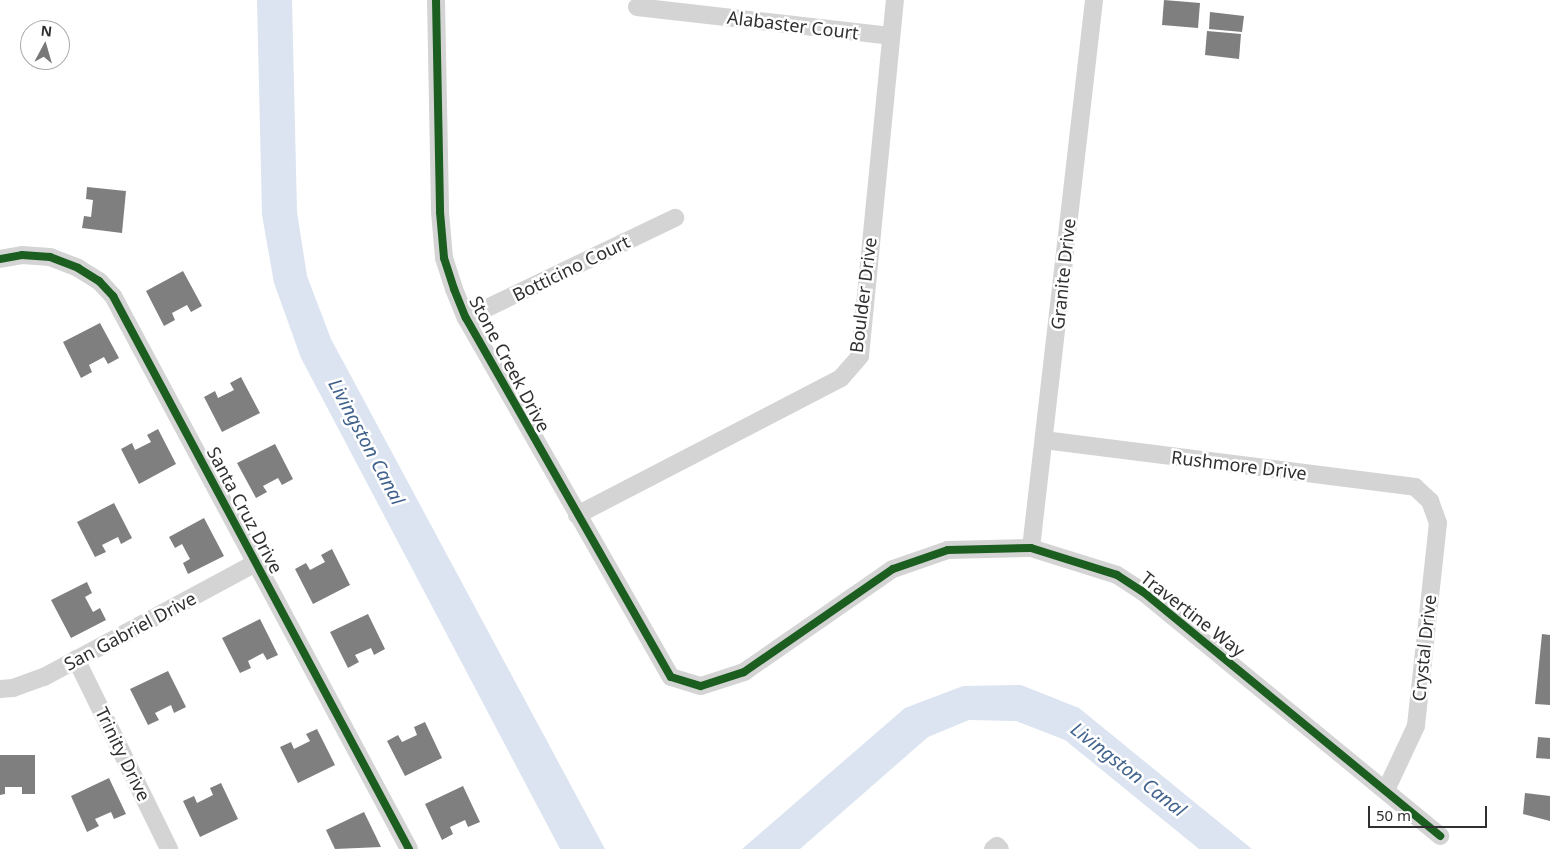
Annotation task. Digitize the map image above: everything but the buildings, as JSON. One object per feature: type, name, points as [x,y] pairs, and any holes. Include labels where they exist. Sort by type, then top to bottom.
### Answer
[{"type":"street","name":"Stone Creek Drive","points":[[436,0],[444,258],[466,318],[671,677],[701,686]]},
{"type":"street","name":"Boulder Drive","points":[[577,515],[841,378],[860,356],[895,0]]},
{"type":"street","name":"Granite Drive","points":[[1032,548],[1094,0]]},
{"type":"street","name":"Alabaster Court","points":[[637,7],[890,36]]},
{"type":"street","name":"Botticino Court","points":[[466,318],[675,218]]},
{"type":"street","name":"Santa Cruz Drive","points":[[0,260],[22,255],[50,257],[78,268],[99,281],[113,296],[409,849]]},
{"type":"street","name":"Rushmore Drive","points":[[1044,440],[1415,487],[1430,501]]},
{"type":"street","name":"Crystal Drive","points":[[1386,790],[1416,726],[1438,523],[1430,501]]},
{"type":"street","name":"Travertine Way","points":[[701,686],[744,672],[893,569],[948,550],[1032,548],[1108,571],[1142,591],[1440,836]]},
{"type":"street","name":"San Gabriel Drive","points":[[0,689],[13,688],[44,677],[163,615],[256,562]]},
{"type":"street","name":"Trinity Drive","points":[[76,659],[169,849]]},
{"type":"water","name":"Livingston Canal","points":[[257,0],[292,0],[297,212],[307,276],[331,339],[605,849],[560,849],[301,358],[274,283],[262,215]]},
{"type":"water","name":"Livingston Canal","points":[[1021,685],[1079,708],[1252,849],[1199,849],[1065,740],[1016,721],[969,720],[928,737],[800,849],[742,849],[905,708],[963,686]]},
{"type":"cycle path","points":[[436,0],[440,212],[444,258],[454,289],[466,318],[671,677],[701,686],[744,672],[893,569],[948,550],[1031,548],[1117,575],[1142,591],[1440,836]]},
{"type":"cycle path","points":[[0,259],[22,255],[50,257],[78,268],[99,281],[113,296],[409,849]]}]
